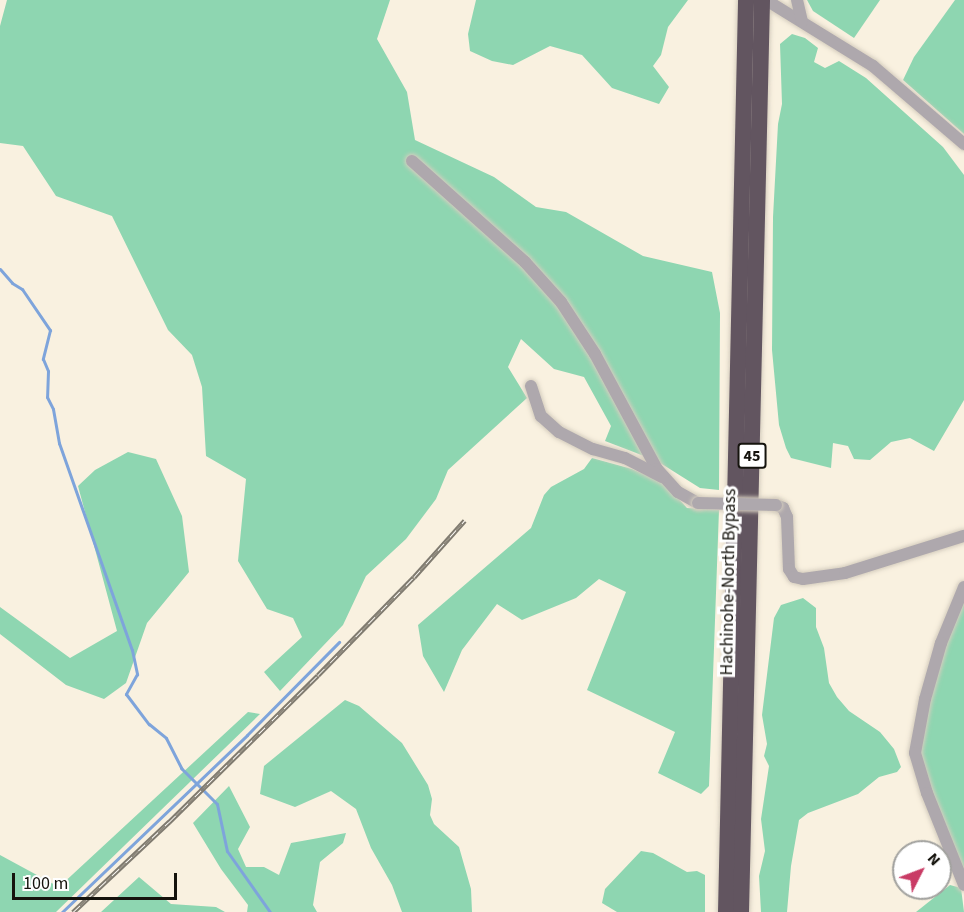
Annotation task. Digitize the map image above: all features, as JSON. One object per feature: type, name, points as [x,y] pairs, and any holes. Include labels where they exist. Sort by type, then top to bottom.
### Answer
[{"type":"highway","name":"Hachinohe-North Bypass","points":[[726,912],[746,0]]},
{"type":"highway","name":"Hachinohe-North Bypass","points":[[741,912],[764,0]]},
{"type":"street","points":[[764,0],[873,66],[964,144]]},
{"type":"street","points":[[797,0],[802,21]]},
{"type":"street","points":[[412,161],[525,262],[561,302],[595,354],[657,469],[678,492],[698,502],[783,508],[787,517],[789,569],[794,577],[803,579],[844,573],[964,536]]},
{"type":"street","points":[[531,386],[541,416],[559,432],[593,449],[625,458],[668,481]]},
{"type":"street","points":[[964,587],[941,643],[925,699],[915,753],[927,793],[964,885]]},
{"type":"green space","points":[[7,0],[390,0],[377,39],[407,92],[415,140],[494,177],[536,207],[566,212],[643,256],[712,272],[720,313],[719,490],[700,488],[657,461],[605,441],[611,426],[584,377],[554,369],[521,339],[508,367],[527,398],[448,470],[436,499],[406,539],[366,576],[343,625],[280,691],[264,672],[302,637],[293,618],[267,609],[238,561],[246,479],[206,456],[202,387],[192,355],[168,330],[112,216],[56,196],[23,146],[0,143],[0,26]]},
{"type":"green space","points":[[476,0],[688,0],[668,27],[661,55],[653,66],[669,87],[659,104],[612,88],[582,55],[550,46],[513,65],[492,61],[470,51],[468,34]]},
{"type":"green space","points":[[807,0],[880,0],[854,38],[813,11]]},
{"type":"green space","points":[[955,0],[964,0],[964,134],[903,80],[914,57]]},
{"type":"green space","points":[[792,34],[805,38],[818,48],[814,62],[825,68],[839,61],[866,78],[943,147],[964,175],[964,400],[934,451],[910,438],[891,442],[870,460],[854,459],[848,446],[833,443],[831,468],[791,458],[786,448],[779,425],[772,350],[773,217],[778,124],[782,104],[780,44]]},
{"type":"green space","points":[[128,452],[156,459],[182,516],[189,572],[147,623],[126,683],[104,699],[66,685],[0,634],[0,607],[70,658],[117,631],[78,486],[95,470]]},
{"type":"green space","points":[[592,458],[632,469],[664,483],[687,508],[719,510],[709,786],[701,794],[658,773],[675,732],[587,690],[626,592],[599,579],[576,598],[522,620],[497,604],[462,650],[444,692],[423,656],[418,625],[531,528],[544,495],[551,487],[584,469]]},
{"type":"green space","points":[[964,595],[964,878],[952,848],[952,840],[949,840],[934,804],[918,750],[944,647]]},
{"type":"green space","points":[[803,598],[816,608],[816,627],[824,648],[829,683],[837,697],[849,711],[880,732],[894,749],[901,767],[897,772],[879,777],[858,794],[808,813],[799,820],[791,866],[787,912],[761,912],[759,876],[765,851],[761,819],[769,766],[764,756],[767,744],[762,715],[774,618],[781,605]]},
{"type":"green space","points":[[345,700],[359,706],[402,743],[428,785],[432,799],[430,815],[434,824],[459,847],[471,889],[472,912],[402,912],[392,885],[371,848],[356,809],[331,791],[295,807],[260,794],[264,766]]},
{"type":"green space","points":[[248,712],[260,714],[56,912],[0,912],[0,855],[59,887]]},
{"type":"green space","points":[[229,786],[250,827],[238,849],[246,867],[264,867],[279,875],[291,843],[346,833],[343,843],[320,862],[313,905],[317,912],[247,912],[248,905],[221,869],[193,823]]},
{"type":"green space","points":[[641,851],[653,853],[687,872],[697,871],[705,875],[705,912],[617,912],[602,903],[605,889]]},
{"type":"green space","points":[[139,877],[171,904],[216,907],[225,912],[101,912]]},
{"type":"green space","points":[[952,886],[961,888],[964,912],[916,912],[931,900],[952,900]]},
{"type":"waterway","points":[[0,269],[12,283],[22,289],[50,330],[43,359],[48,371],[47,397],[53,409],[59,443],[132,650],[137,674],[126,694],[149,724],[166,738],[181,768],[217,804],[227,851],[270,912]]},
{"type":"waterway","points":[[62,912],[247,735],[339,642]]},
{"type":"railway","points":[[73,912],[169,822],[318,675],[414,577],[465,520]]}]
